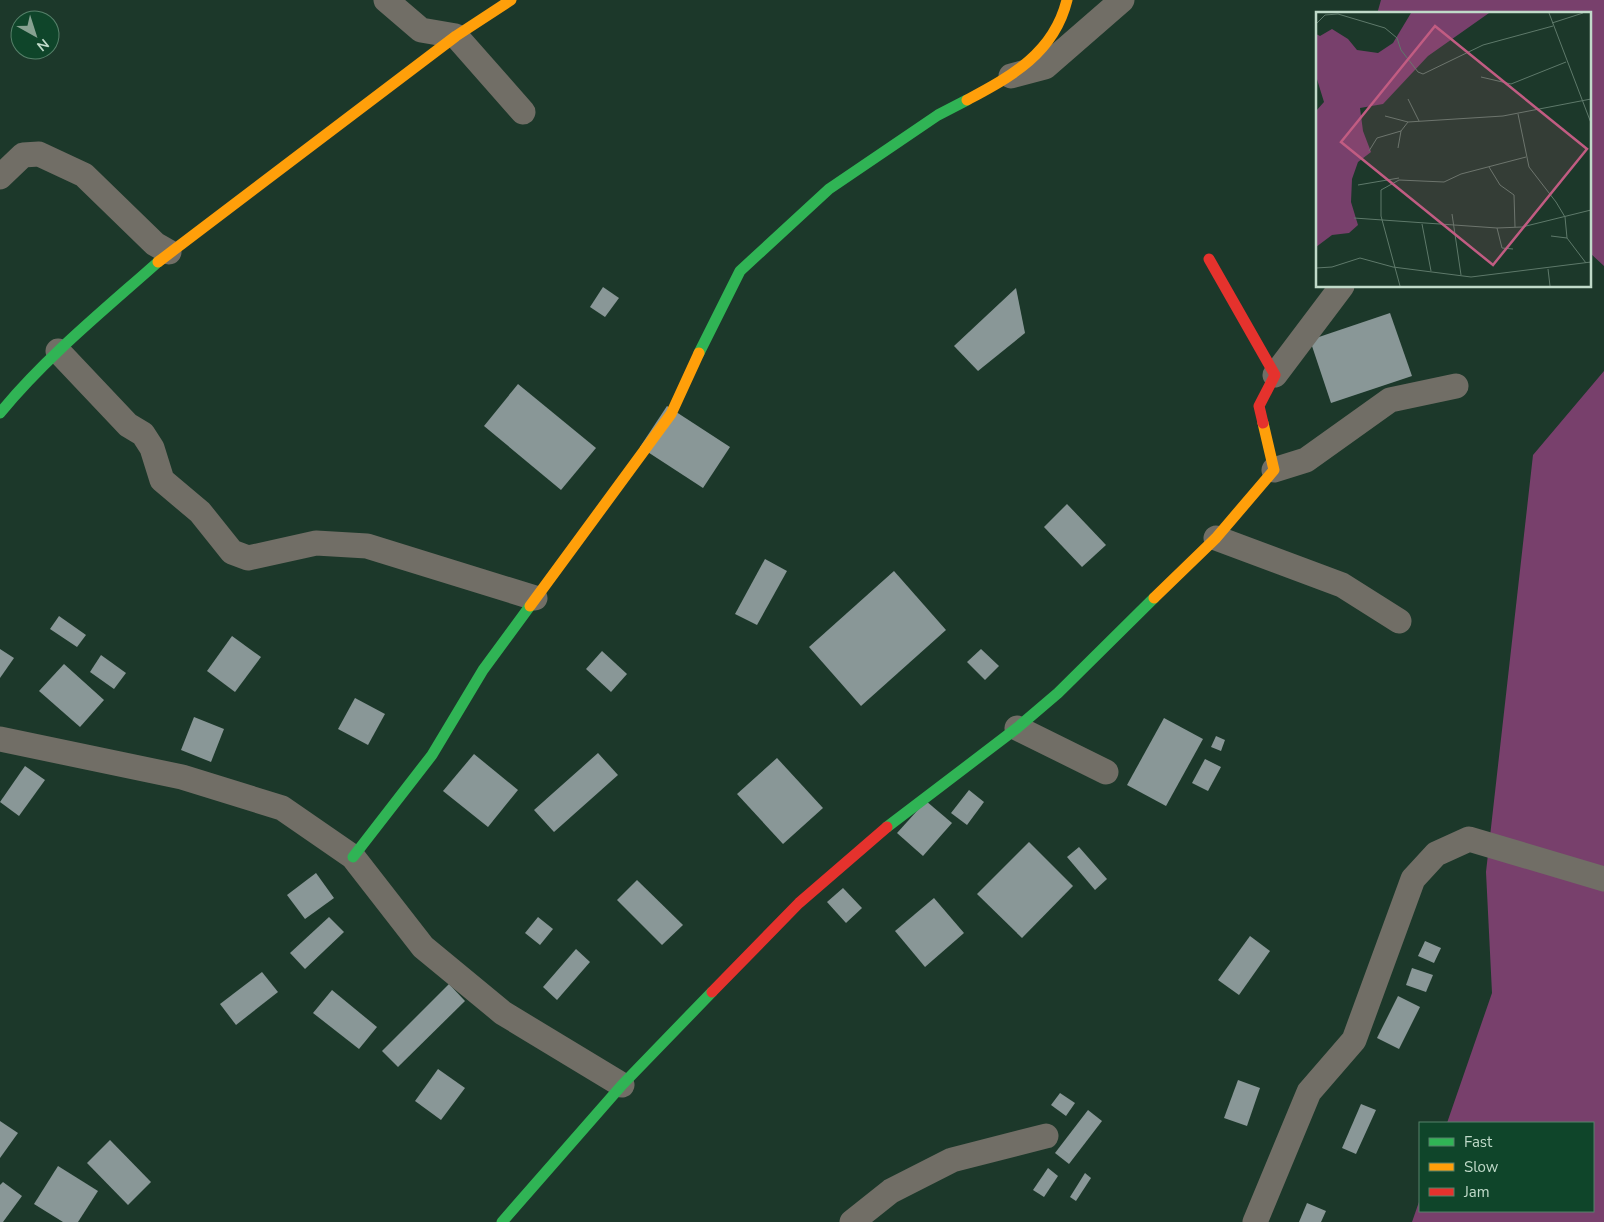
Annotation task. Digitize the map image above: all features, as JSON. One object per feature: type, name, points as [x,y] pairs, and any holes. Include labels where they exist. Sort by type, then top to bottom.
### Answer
[{"type":"street","points":[[386,0],[421,30],[456,36],[523,112]]},
{"type":"street","points":[[0,413],[18,391],[58,351],[170,252],[456,36],[511,0]]},
{"type":"street","points":[[353,857],[432,755],[483,670],[671,414],[701,347],[740,271],[828,189],[938,115],[1011,76],[1039,53],[1063,16],[1067,0]]},
{"type":"street","points":[[1011,76],[1045,67],[1122,0]]},
{"type":"street","points":[[0,177],[23,155],[39,154],[84,175],[156,244],[170,252]]},
{"type":"street","points":[[1209,259],[1275,375]]},
{"type":"street","points":[[1274,470],[1259,406],[1275,375],[1340,288]]},
{"type":"street","points":[[58,351],[128,425],[143,434],[152,448],[162,480],[200,512],[232,552],[248,558],[316,543],[367,546],[535,598]]},
{"type":"street","points":[[502,1222],[622,1086],[799,903],[888,826],[1017,728],[1058,693],[1216,538],[1274,470],[1306,460],[1390,400],[1456,386]]},
{"type":"street","points":[[1216,538],[1342,585],[1398,621]]},
{"type":"street","points":[[1017,728],[1106,772]]},
{"type":"street","points":[[0,739],[182,777],[282,808],[353,857],[423,947],[502,1013],[622,1086]]},
{"type":"street","points":[[1255,1222],[1308,1092],[1354,1040],[1413,879],[1436,854],[1469,839],[1604,879]]},
{"type":"street","points":[[852,1222],[891,1191],[952,1160],[1046,1136]]},
{"type":"shaded area","points":[[1381,0],[1604,0],[1604,266],[1592,255],[1592,12],[1378,12]]},
{"type":"shaded area","points":[[1604,371],[1604,1222],[1412,1222],[1419,1202],[1419,1212],[1594,1212],[1594,1122],[1447,1122],[1492,993],[1486,872],[1533,455]]},
{"type":"building","points":[[603,287],[619,298],[605,317],[590,307]]},
{"type":"building","points":[[1016,288],[1025,333],[978,371],[954,346]]},
{"type":"building","points":[[1390,313],[1412,376],[1331,403],[1310,340]]},
{"type":"building","points":[[518,384],[596,448],[561,490],[484,426]]},
{"type":"building","points":[[667,406],[730,447],[703,488],[640,447]]},
{"type":"building","points":[[1067,504],[1106,545],[1082,567],[1044,527]]},
{"type":"building","points":[[765,559],[787,571],[757,625],[735,614]]},
{"type":"building","points":[[894,571],[946,630],[861,706],[809,647]]},
{"type":"building","points":[[59,616],[86,635],[77,647],[50,629]]},
{"type":"building","points":[[232,636],[261,657],[235,692],[207,671]]},
{"type":"building","points":[[0,649],[14,658],[0,678]]},
{"type":"building","points":[[981,649],[999,666],[985,680],[967,662]]},
{"type":"building","points":[[602,651],[627,674],[611,692],[586,669]]},
{"type":"building","points":[[101,655],[126,673],[114,689],[90,672]]},
{"type":"building","points":[[64,664],[104,700],[80,727],[39,691]]},
{"type":"building","points":[[355,698],[385,714],[368,745],[338,729]]},
{"type":"building","points":[[194,717],[224,729],[211,762],[181,750]]},
{"type":"building","points":[[1164,718],[1203,739],[1166,806],[1127,785]]},
{"type":"building","points":[[1216,736],[1225,740],[1221,751],[1211,747]]},
{"type":"building","points":[[598,753],[618,775],[554,832],[534,810]]},
{"type":"building","points":[[474,754],[518,790],[488,827],[443,791]]},
{"type":"building","points":[[777,758],[823,808],[783,844],[737,794]]},
{"type":"building","points":[[1205,759],[1221,767],[1208,791],[1192,783]]},
{"type":"building","points":[[25,766],[45,780],[19,816],[0,802]]},
{"type":"building","points":[[969,790],[984,802],[967,825],[951,813]]},
{"type":"building","points":[[926,801],[952,823],[923,856],[897,833]]},
{"type":"building","points":[[1029,842],[1073,886],[1022,938],[977,894]]},
{"type":"building","points":[[1079,847],[1107,879],[1095,890],[1067,857]]},
{"type":"building","points":[[316,873],[334,898],[305,919],[287,895]]},
{"type":"building","points":[[637,880],[683,925],[662,945],[617,900]]},
{"type":"building","points":[[843,888],[862,908],[846,923],[827,902]]},
{"type":"building","points":[[934,898],[964,933],[925,967],[895,931]]},
{"type":"building","points":[[329,917],[344,932],[305,969],[290,953]]},
{"type":"building","points":[[538,917],[553,929],[540,945],[525,933]]},
{"type":"building","points":[[1250,936],[1270,951],[1239,995],[1218,980]]},
{"type":"building","points":[[1425,941],[1441,948],[1434,963],[1418,956]]},
{"type":"building","points":[[576,949],[590,962],[557,1000],[543,987]]},
{"type":"building","points":[[1412,968],[1433,975],[1426,992],[1406,985]]},
{"type":"building","points":[[262,972],[278,992],[236,1025],[220,1004]]},
{"type":"building","points":[[449,984],[465,1001],[398,1067],[382,1051]]},
{"type":"building","points":[[332,990],[377,1027],[359,1049],[313,1013]]},
{"type":"building","points":[[1398,996],[1420,1007],[1399,1049],[1377,1038]]},
{"type":"building","points":[[438,1069],[465,1088],[441,1120],[415,1101]]},
{"type":"building","points":[[1238,1080],[1260,1088],[1247,1126],[1224,1118]]},
{"type":"building","points":[[1060,1093],[1075,1103],[1066,1116],[1051,1105]]},
{"type":"building","points":[[1361,1104],[1376,1110],[1356,1154],[1342,1148]]},
{"type":"building","points":[[1088,1110],[1102,1121],[1069,1164],[1055,1153]]},
{"type":"building","points":[[0,1121],[18,1133],[0,1158]]},
{"type":"building","points":[[110,1140],[151,1182],[128,1205],[87,1163]]},
{"type":"building","points":[[58,1166],[98,1191],[78,1222],[63,1222],[34,1204]]},
{"type":"building","points":[[1048,1168],[1058,1176],[1044,1197],[1033,1190]]},
{"type":"building","points":[[1085,1173],[1091,1178],[1076,1201],[1070,1197]]},
{"type":"building","points":[[3,1182],[22,1196],[3,1222],[0,1222],[0,1185]]},
{"type":"building","points":[[1307,1203],[1326,1211],[1321,1222],[1299,1222]]},
{"type":"traffic: fast","points":[[699,353],[740,271],[829,189],[938,115],[967,100]]},
{"type":"traffic: fast","points":[[0,413],[56,353],[158,262]]},
{"type":"traffic: fast","points":[[887,827],[1017,728],[1058,693],[1154,598]]},
{"type":"traffic: fast","points":[[353,857],[432,755],[483,670],[530,606]]},
{"type":"traffic: fast","points":[[502,1222],[622,1085],[712,992]]},
{"type":"traffic: slow","points":[[158,262],[456,36],[511,0]]},
{"type":"traffic: slow","points":[[967,100],[1015,72],[1042,49],[1061,19],[1067,0]]},
{"type":"traffic: slow","points":[[530,606],[671,414],[699,353]]},
{"type":"traffic: slow","points":[[1154,598],[1216,538],[1274,470],[1263,423]]},
{"type":"traffic: jam","points":[[1209,259],[1275,375],[1259,406],[1263,423]]},
{"type":"traffic: jam","points":[[712,992],[799,903],[887,827]]}]
